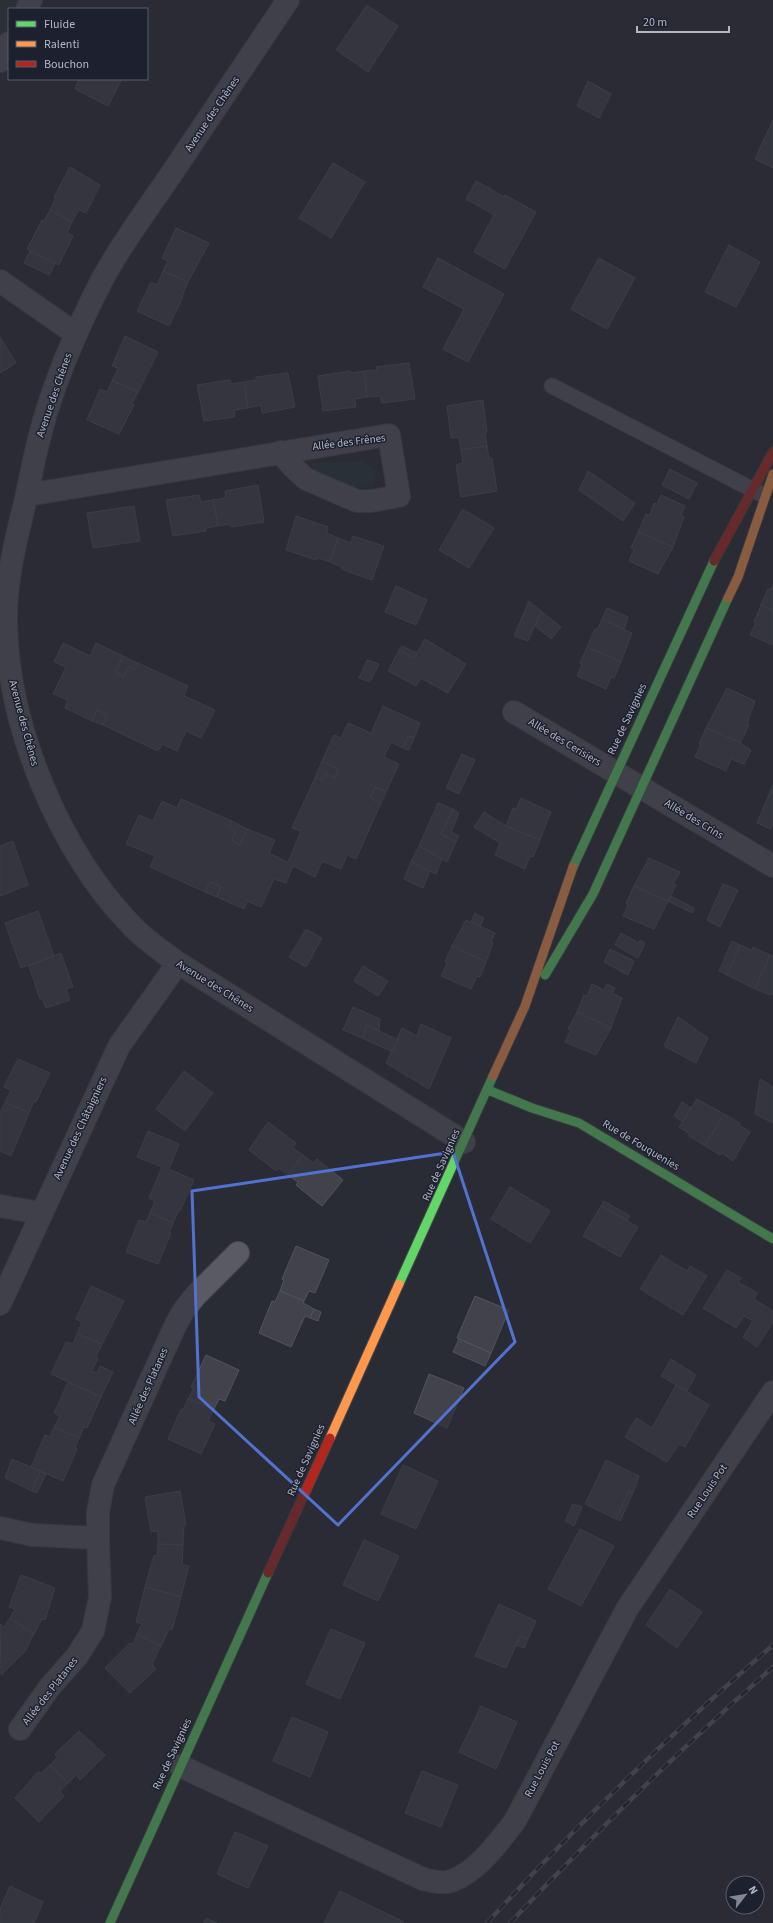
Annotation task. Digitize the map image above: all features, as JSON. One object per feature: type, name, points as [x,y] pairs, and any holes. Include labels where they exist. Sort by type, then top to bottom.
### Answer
[{"type":"street","name":"Avenue des Chênes","points":[[288,0],[117,254],[76,334],[64,364],[40,435],[4,588],[11,674],[22,724],[39,778],[50,805],[74,850],[104,895],[134,928],[178,963],[464,1142]]},
{"type":"street","points":[[0,61],[8,45]]},
{"type":"street","points":[[0,281],[76,334]]},
{"type":"street","name":"Allée des Frênes","points":[[26,495],[280,452],[389,435],[399,496],[371,501],[357,501],[306,479],[280,452]]},
{"type":"street","name":"Rue de Savignies","points":[[110,1923],[526,1006],[576,858],[718,552],[773,452]]},
{"type":"street","name":"Rue de Savignies","points":[[526,1006],[582,915],[642,788],[738,577],[773,474]]},
{"type":"street","name":"Allée des Cerisiers","points":[[514,712],[616,773]]},
{"type":"street","name":"Allée des Crins","points":[[616,773],[773,866]]},
{"type":"street","name":"Avenue des Châtaigniers","points":[[0,1304],[119,1046],[178,963]]},
{"type":"street","name":"Rue de Fouquenies","points":[[488,1090],[532,1108],[579,1123],[773,1239]]},
{"type":"street","points":[[0,1206],[42,1213]]},
{"type":"street","name":"Allée des Platanes","points":[[20,1729],[49,1688],[77,1656],[93,1631],[100,1597],[98,1512],[103,1486],[176,1324],[196,1295],[238,1253]]},
{"type":"street","name":"Rue Louis Pot","points":[[180,1766],[423,1879],[434,1882],[446,1882],[458,1878],[471,1870],[493,1848],[515,1821],[627,1609],[773,1392]]},
{"type":"street","points":[[0,1528],[33,1535],[98,1538]]},
{"type":"lane","points":[[552,386],[765,496]]},
{"type":"highlighted area","points":[[453,1152],[515,1342],[338,1525],[199,1397],[192,1191]]},
{"type":"shaded area","points":[[0,0],[33,0],[29,8],[8,8],[8,44],[0,57]]},
{"type":"shaded area","points":[[362,461],[376,470],[373,485],[357,489],[314,474],[312,463]]},
{"type":"building","points":[[367,5],[398,26],[368,72],[336,50]]},
{"type":"building","points":[[79,80],[121,80],[108,106],[75,89]]},
{"type":"building","points":[[588,81],[611,94],[599,118],[577,106]]},
{"type":"building","points":[[773,120],[773,168],[755,159]]},
{"type":"building","points":[[333,163],[365,182],[331,238],[299,218]]},
{"type":"building","points":[[70,167],[100,185],[86,213],[79,210],[72,222],[50,210],[56,198],[54,197]]},
{"type":"building","points":[[476,181],[504,197],[505,195],[536,212],[505,269],[474,252],[494,215],[466,199]]},
{"type":"building","points":[[50,210],[72,222],[67,233],[73,236],[59,265],[27,249],[42,220],[44,221]]},
{"type":"building","points":[[176,228],[209,243],[188,282],[163,271],[168,261],[162,258]]},
{"type":"building","points":[[729,245],[760,262],[736,307],[705,292]]},
{"type":"building","points":[[30,251],[55,264],[49,275],[24,263]]},
{"type":"building","points":[[438,258],[504,294],[468,362],[443,349],[464,309],[423,287]]},
{"type":"building","points":[[599,258],[635,278],[607,329],[571,309]]},
{"type":"building","points":[[163,271],[188,282],[182,296],[183,297],[169,326],[137,311],[151,282],[157,285]]},
{"type":"building","points":[[125,336],[158,352],[138,392],[112,381],[118,368],[112,366]]},
{"type":"building","points":[[0,337],[16,363],[0,373]]},
{"type":"building","points":[[409,363],[415,399],[382,403],[380,396],[367,397],[364,371],[377,370],[376,367]]},
{"type":"building","points":[[350,371],[351,373],[364,371],[367,397],[355,399],[356,407],[323,411],[318,376]]},
{"type":"building","points":[[288,373],[295,407],[262,413],[261,405],[248,408],[244,382],[256,380],[256,377]]},
{"type":"building","points":[[230,380],[231,384],[244,382],[248,408],[234,410],[235,417],[204,421],[197,385]]},
{"type":"building","points":[[112,381],[138,392],[132,403],[134,405],[119,434],[87,420],[100,389],[107,392]]},
{"type":"building","points":[[483,400],[487,432],[485,433],[487,446],[461,450],[459,437],[451,438],[447,406]]},
{"type":"building","points":[[487,446],[489,458],[492,458],[497,491],[461,497],[456,465],[463,463],[461,450]]},
{"type":"building","points":[[670,469],[697,483],[689,499],[662,485]]},
{"type":"building","points":[[588,471],[635,503],[623,521],[579,490]]},
{"type":"building","points":[[258,485],[264,522],[231,527],[230,524],[218,526],[213,500],[226,498],[225,491]]},
{"type":"building","points":[[199,495],[201,502],[213,500],[218,526],[206,528],[206,531],[173,536],[166,500]]},
{"type":"building","points":[[661,495],[685,506],[681,515],[684,517],[673,547],[638,532],[646,514],[650,515],[654,503],[657,504]]},
{"type":"building","points":[[134,506],[140,541],[93,548],[87,513]]},
{"type":"building","points":[[463,509],[494,528],[469,568],[439,550]]},
{"type":"building","points":[[296,516],[328,527],[327,533],[338,538],[330,562],[317,558],[316,560],[286,550]]},
{"type":"building","points":[[638,532],[673,547],[658,574],[629,561],[634,549],[631,548]]},
{"type":"building","points":[[353,536],[384,546],[372,580],[341,569],[342,567],[330,562],[338,538],[351,543]]},
{"type":"building","points":[[773,584],[773,611],[761,605],[768,589],[771,589]]},
{"type":"building","points":[[396,586],[427,600],[416,625],[385,612]]},
{"type":"building","points":[[529,601],[541,611],[528,641],[514,636]]},
{"type":"building","points":[[761,605],[773,611],[773,645],[750,635],[756,623],[754,622]]},
{"type":"building","points":[[607,608],[628,617],[624,629],[602,619]]},
{"type":"building","points":[[541,611],[561,627],[551,639],[535,626]]},
{"type":"building","points":[[602,619],[632,633],[621,662],[587,647],[595,629],[597,630]]},
{"type":"building","points":[[425,639],[466,664],[448,693],[421,678],[416,686],[388,671],[399,650],[414,658]]},
{"type":"building","points":[[63,643],[90,656],[96,643],[123,656],[115,672],[124,677],[129,666],[135,669],[138,663],[188,686],[184,696],[215,710],[201,738],[186,731],[177,751],[162,744],[158,751],[103,725],[107,715],[97,710],[92,721],[65,708],[68,700],[53,694],[66,667],[54,662]]},
{"type":"building","points":[[402,646],[417,653],[414,658],[399,650]]},
{"type":"building","points":[[587,647],[621,662],[614,678],[611,677],[606,689],[577,676],[582,664],[580,663]]},
{"type":"building","points":[[123,656],[138,663],[135,669],[129,666],[124,677],[115,672]]},
{"type":"building","points":[[367,660],[379,664],[370,682],[359,678]]},
{"type":"building","points":[[727,688],[755,701],[747,724],[749,725],[740,744],[706,728]]},
{"type":"building","points":[[383,706],[420,723],[414,738],[408,736],[403,748],[391,742],[384,757],[399,764],[386,792],[375,787],[370,798],[381,803],[356,859],[347,855],[341,869],[322,861],[315,877],[293,866],[286,883],[274,879],[261,907],[247,901],[244,909],[217,897],[221,887],[210,882],[205,892],[150,867],[155,856],[126,844],[139,815],[153,821],[162,801],[177,808],[181,799],[232,821],[229,827],[236,831],[232,841],[240,845],[247,829],[275,840],[269,853],[288,862],[301,831],[292,828],[315,778],[322,780],[325,773],[335,778],[338,769],[322,761],[334,735],[341,738],[348,723],[371,733]]},
{"type":"building","points":[[97,710],[107,715],[103,725],[92,721]]},
{"type":"building","points":[[706,728],[739,742],[751,750],[744,764],[731,759],[726,771],[695,757]]},
{"type":"building","points":[[408,736],[414,738],[409,750],[403,748]]},
{"type":"building","points":[[462,754],[475,760],[459,794],[446,788]]},
{"type":"building","points":[[322,761],[338,769],[335,778],[325,773],[322,780],[315,778]]},
{"type":"building","points":[[773,785],[773,824],[771,829],[757,823]]},
{"type":"building","points":[[375,787],[386,792],[381,803],[370,798]]},
{"type":"building","points":[[521,798],[551,812],[540,840],[506,826],[513,808],[516,809]]},
{"type":"building","points":[[438,803],[453,809],[441,834],[456,842],[447,862],[419,846]]},
{"type":"building","points":[[453,809],[459,813],[451,832],[459,836],[456,842],[441,834]]},
{"type":"building","points":[[484,812],[506,826],[540,840],[533,857],[530,856],[525,869],[495,855],[500,843],[474,827]]},
{"type":"building","points":[[232,821],[247,829],[240,845],[232,841],[236,831],[229,827]]},
{"type":"building","points":[[13,841],[28,885],[0,896],[0,846]]},
{"type":"building","points":[[419,846],[442,859],[436,874],[411,862]]},
{"type":"building","points":[[649,858],[680,872],[673,884],[676,885],[668,901],[634,886]]},
{"type":"building","points":[[411,862],[430,871],[423,888],[404,879]]},
{"type":"building","points":[[210,882],[221,887],[217,897],[205,892]]},
{"type":"building","points":[[723,884],[738,890],[720,927],[707,920]]},
{"type":"building","points":[[634,886],[668,901],[654,929],[623,916],[628,905],[626,903]]},
{"type":"building","points":[[671,896],[694,908],[692,913],[668,901]]},
{"type":"building","points":[[38,911],[54,956],[21,968],[5,923]]},
{"type":"building","points":[[475,913],[484,918],[480,926],[471,922]]},
{"type":"building","points":[[466,920],[495,933],[486,962],[452,946]]},
{"type":"building","points":[[306,929],[322,938],[306,967],[289,957]]},
{"type":"building","points":[[621,933],[639,943],[640,940],[645,943],[638,958],[615,945]]},
{"type":"building","points":[[732,941],[740,945],[727,975],[719,971]]},
{"type":"building","points":[[740,945],[752,950],[753,947],[770,955],[755,989],[727,975]]},
{"type":"building","points":[[452,946],[486,962],[480,977],[477,976],[471,989],[441,976],[447,964],[445,962]]},
{"type":"building","points":[[610,949],[634,961],[628,975],[604,962]]},
{"type":"building","points":[[61,953],[73,987],[66,989],[70,1000],[46,1008],[42,999],[40,999],[29,966]]},
{"type":"building","points":[[770,955],[773,956],[773,994],[771,995],[755,989]]},
{"type":"building","points":[[363,966],[388,981],[378,996],[354,981]]},
{"type":"building","points":[[592,984],[604,990],[607,984],[615,988],[612,993],[622,998],[611,1028],[577,1012],[584,995],[587,996]]},
{"type":"building","points":[[353,1007],[380,1019],[379,1031],[367,1025],[362,1038],[343,1030]]},
{"type":"building","points":[[577,1012],[611,1028],[596,1055],[565,1042],[571,1030],[568,1029]]},
{"type":"building","points":[[678,1017],[708,1038],[696,1063],[664,1046]]},
{"type":"building","points":[[421,1024],[451,1038],[429,1089],[386,1063],[402,1028],[417,1036]]},
{"type":"building","points":[[367,1025],[398,1040],[393,1052],[362,1038]]},
{"type":"building","points":[[18,1059],[50,1073],[29,1113],[5,1102],[11,1090],[4,1087]]},
{"type":"building","points":[[184,1071],[213,1093],[185,1131],[156,1109]]},
{"type":"building","points":[[760,1079],[773,1087],[773,1123],[755,1114]]},
{"type":"building","points":[[697,1099],[724,1114],[705,1146],[689,1136],[690,1134],[679,1127]]},
{"type":"building","points":[[5,1102],[29,1113],[11,1156],[0,1151],[0,1112]]},
{"type":"building","points":[[682,1102],[691,1108],[683,1122],[674,1116]]},
{"type":"building","points":[[724,1114],[740,1123],[739,1125],[750,1132],[733,1161],[722,1153],[720,1155],[705,1146]]},
{"type":"building","points":[[268,1122],[296,1143],[293,1148],[303,1155],[288,1175],[278,1168],[276,1171],[249,1150]]},
{"type":"building","points":[[148,1131],[179,1144],[169,1169],[194,1180],[173,1223],[150,1213],[155,1201],[149,1198],[162,1167],[137,1157]]},
{"type":"building","points":[[303,1155],[313,1163],[317,1159],[343,1180],[322,1206],[296,1185],[298,1182],[288,1175]]},
{"type":"building","points":[[510,1187],[550,1211],[530,1243],[491,1219]]},
{"type":"building","points":[[604,1201],[630,1216],[627,1220],[601,1206]]},
{"type":"building","points":[[601,1206],[638,1227],[620,1257],[583,1236]]},
{"type":"building","points":[[150,1213],[173,1223],[169,1233],[171,1233],[158,1264],[126,1252],[139,1220],[146,1222]]},
{"type":"building","points":[[296,1246],[329,1260],[315,1293],[309,1291],[304,1301],[280,1291],[284,1280],[282,1279]]},
{"type":"building","points":[[661,1255],[687,1271],[690,1266],[707,1276],[683,1315],[640,1289]]},
{"type":"building","points":[[727,1270],[741,1278],[738,1282],[757,1293],[754,1299],[773,1311],[773,1322],[757,1347],[743,1337],[753,1321],[744,1316],[736,1328],[703,1308]]},
{"type":"building","points":[[91,1286],[124,1301],[102,1344],[77,1334],[82,1322],[76,1319]]},
{"type":"building","points":[[280,1291],[304,1301],[303,1303],[314,1309],[310,1318],[305,1316],[291,1347],[259,1333],[272,1301],[275,1302]]},
{"type":"building","points":[[475,1296],[509,1310],[491,1353],[457,1338]]},
{"type":"building","points":[[314,1309],[321,1312],[318,1321],[310,1318]]},
{"type":"building","points":[[77,1334],[102,1344],[96,1356],[98,1358],[92,1371],[97,1373],[100,1366],[113,1372],[101,1397],[51,1374],[66,1342],[73,1344]]},
{"type":"building","points":[[459,1339],[491,1353],[485,1366],[453,1352]]},
{"type":"building","points":[[206,1355],[239,1370],[225,1401],[219,1399],[214,1409],[188,1399],[194,1388],[191,1387]]},
{"type":"building","points":[[671,1359],[696,1375],[687,1391],[661,1376]]},
{"type":"building","points":[[429,1374],[464,1388],[447,1428],[414,1413]]},
{"type":"building","points":[[68,1382],[101,1397],[87,1428],[84,1427],[79,1438],[54,1427],[60,1416],[54,1413]]},
{"type":"building","points":[[676,1385],[709,1405],[685,1447],[679,1444],[667,1462],[625,1437],[636,1418],[652,1428]]},
{"type":"building","points":[[188,1399],[214,1409],[208,1421],[215,1424],[201,1454],[168,1439],[181,1409],[183,1410]]},
{"type":"building","points":[[54,1427],[79,1438],[75,1448],[77,1449],[63,1481],[31,1467],[45,1435],[50,1437]]},
{"type":"building","points":[[12,1459],[40,1471],[32,1491],[5,1478]]},
{"type":"building","points":[[606,1460],[639,1476],[633,1493],[629,1491],[616,1519],[585,1504]]},
{"type":"building","points":[[403,1465],[438,1481],[416,1529],[381,1514]]},
{"type":"building","points":[[40,1471],[46,1474],[37,1493],[32,1491]]},
{"type":"building","points":[[180,1491],[186,1525],[184,1525],[183,1545],[158,1544],[158,1531],[151,1532],[145,1497]]},
{"type":"building","points":[[629,1491],[633,1493],[620,1521],[616,1519]]},
{"type":"building","points":[[573,1504],[582,1507],[574,1526],[565,1521]]},
{"type":"building","points":[[580,1529],[614,1546],[581,1606],[548,1589]]},
{"type":"building","points":[[364,1540],[399,1556],[378,1601],[343,1585]]},
{"type":"building","points":[[158,1544],[183,1545],[182,1564],[189,1566],[181,1597],[145,1587],[154,1555],[157,1556]]},
{"type":"building","points":[[21,1575],[55,1588],[45,1620],[42,1619],[34,1634],[10,1618],[15,1609],[9,1607]]},
{"type":"building","points":[[145,1587],[181,1597],[172,1630],[169,1629],[161,1646],[137,1634],[142,1624],[136,1622]]},
{"type":"building","points":[[670,1589],[702,1612],[677,1648],[646,1625]]},
{"type":"building","points":[[499,1604],[536,1621],[528,1639],[520,1636],[506,1668],[475,1656]]},
{"type":"building","points":[[10,1618],[34,1634],[25,1651],[1,1675],[0,1624],[4,1627]]},
{"type":"building","points":[[331,1629],[365,1643],[340,1699],[306,1684]]},
{"type":"building","points":[[137,1634],[161,1646],[152,1664],[156,1669],[130,1693],[105,1668],[130,1643],[133,1644]]},
{"type":"building","points":[[520,1636],[528,1639],[524,1648],[516,1645]]},
{"type":"building","points":[[481,1706],[517,1722],[496,1769],[459,1752]]},
{"type":"building","points":[[292,1717],[328,1732],[310,1777],[273,1761]]},
{"type":"building","points":[[79,1731],[105,1755],[80,1780],[76,1775],[68,1783],[50,1765],[58,1757],[55,1754]]},
{"type":"building","points":[[50,1765],[68,1783],[60,1791],[64,1796],[39,1822],[15,1798],[38,1772],[41,1773]]},
{"type":"building","points":[[422,1771],[458,1785],[441,1827],[405,1813]]},
{"type":"building","points":[[235,1832],[268,1846],[248,1888],[217,1874]]},
{"type":"building","points":[[10,1886],[43,1902],[34,1923],[0,1923],[0,1909]]},
{"type":"building","points":[[340,1891],[404,1922],[324,1923]]},
{"type":"building","points":[[206,1918],[217,1923],[204,1923]]},
{"type":"railway","points":[[487,1923],[555,1850],[662,1745],[773,1645]]},
{"type":"railway","points":[[510,1923],[638,1792],[773,1667]]},
{"type":"traffic: fast","points":[[573,867],[714,561]]},
{"type":"traffic: fast","points":[[545,975],[593,894],[728,598]]},
{"type":"traffic: fast","points":[[399,1284],[493,1076]]},
{"type":"traffic: fast","points":[[488,1090],[532,1108],[579,1123],[773,1239]]},
{"type":"traffic: fast","points":[[110,1923],[268,1573]]},
{"type":"traffic: slow","points":[[728,598],[738,577],[773,474]]},
{"type":"traffic: slow","points":[[493,1076],[525,1006],[573,867]]},
{"type":"traffic: slow","points":[[330,1438],[399,1284]]},
{"type":"traffic: jam","points":[[714,561],[773,452]]},
{"type":"traffic: jam","points":[[268,1573],[330,1438]]}]
